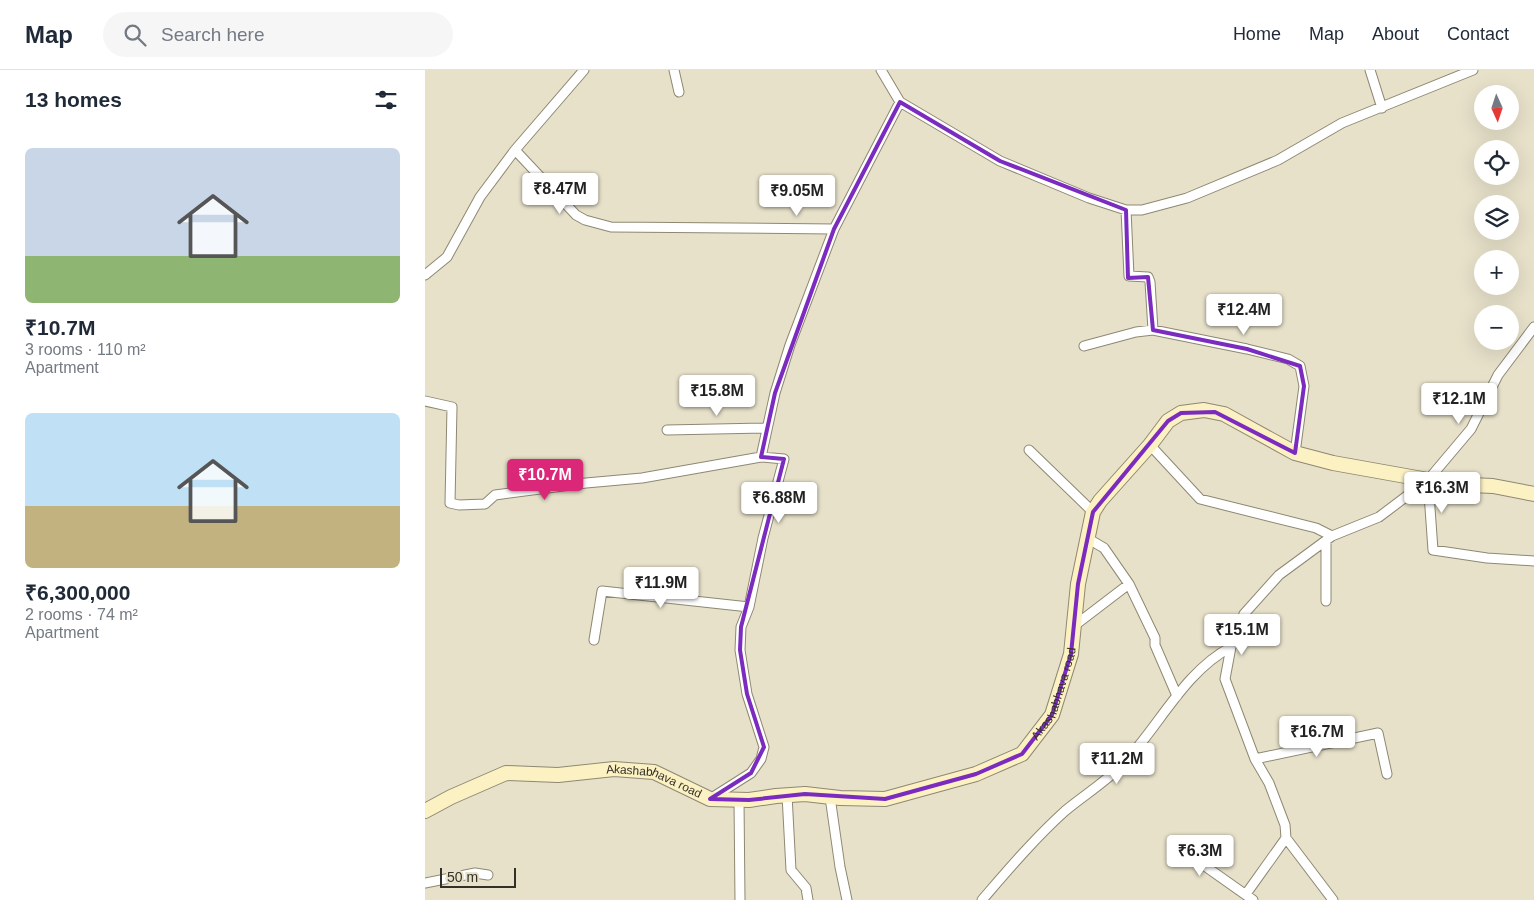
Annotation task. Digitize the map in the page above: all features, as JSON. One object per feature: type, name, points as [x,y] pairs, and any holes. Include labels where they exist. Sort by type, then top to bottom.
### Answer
[{"type":"street","points":[[425,275],[439,266],[447,257],[480,197],[515,150],[584,70]]},
{"type":"street","points":[[674,70],[679,92]]},
{"type":"street","points":[[881,70],[899,102],[1000,161],[1089,198],[1126,210],[1142,210],[1187,198],[1278,160],[1342,123],[1473,70]]},
{"type":"street","points":[[1370,70],[1382,108]]},
{"type":"street","points":[[761,457],[775,393],[790,345],[834,228],[899,102]]},
{"type":"street","points":[[515,150],[576,215],[585,220],[611,227],[834,228]]},
{"type":"street","points":[[1126,210],[1129,276],[1148,277],[1153,330]]},
{"type":"street","points":[[1333,900],[1286,838],[1285,825],[1269,783],[1255,759],[1225,679],[1231,647],[1244,614],[1279,575],[1329,539],[1379,517],[1428,480],[1471,429],[1498,375],[1534,327]]},
{"type":"street","points":[[1083,346],[1135,332],[1153,330],[1288,359],[1300,366],[1304,386],[1295,452]]},
{"type":"street","points":[[425,401],[452,407],[450,503],[459,505],[485,504],[495,495],[642,478],[761,457],[785,459],[763,538],[749,607],[741,627],[740,650],[747,694],[763,747],[761,759],[751,773],[710,799]]},
{"type":"street","name":"Akashabhava road","points":[[425,811],[451,797],[506,774],[558,776],[614,769],[654,772],[710,799],[749,800],[805,794],[885,799],[976,774],[1022,754],[1052,716],[1071,654],[1078,584],[1093,512],[1168,421],[1181,413],[1204,410],[1224,414],[1295,452],[1333,463],[1449,484],[1493,486],[1534,494]]},
{"type":"street","points":[[667,430],[767,428]]},
{"type":"street","points":[[1150,445],[1200,499],[1316,528],[1329,539]]},
{"type":"street","points":[[1029,450],[1093,512]]},
{"type":"street","points":[[1428,480],[1433,550],[1487,558],[1534,561]]},
{"type":"street","points":[[1087,538],[1104,548],[1129,584],[1155,638],[1155,645],[1177,696]]},
{"type":"street","points":[[1326,601],[1329,539]]},
{"type":"street","points":[[1074,626],[1129,584]]},
{"type":"street","points":[[594,640],[602,591],[749,607]]},
{"type":"street","points":[[981,900],[1020,856],[1065,811],[1123,764],[1149,734],[1190,680],[1222,652],[1231,647]]},
{"type":"street","points":[[1255,759],[1378,733],[1387,774]]},
{"type":"street","points":[[787,795],[791,870],[806,888],[808,900]]},
{"type":"street","points":[[830,797],[840,867],[847,900]]},
{"type":"street","points":[[739,800],[739,900]]},
{"type":"street","points":[[1245,894],[1286,838]]},
{"type":"street","points":[[1195,860],[1253,900]]},
{"type":"street","points":[[425,883],[475,873],[488,875]]},
{"type":"highlighted area","points":[[900,102],[1000,161],[1126,210],[1128,278],[1148,277],[1153,330],[1247,349],[1300,366],[1304,386],[1295,453],[1215,412],[1181,413],[1168,421],[1093,512],[1078,584],[1071,654],[1052,715],[1022,754],[976,774],[885,799],[805,794],[749,800],[710,799],[751,773],[764,747],[747,694],[740,650],[741,627],[784,459],[761,457],[775,393],[834,229]]}]
